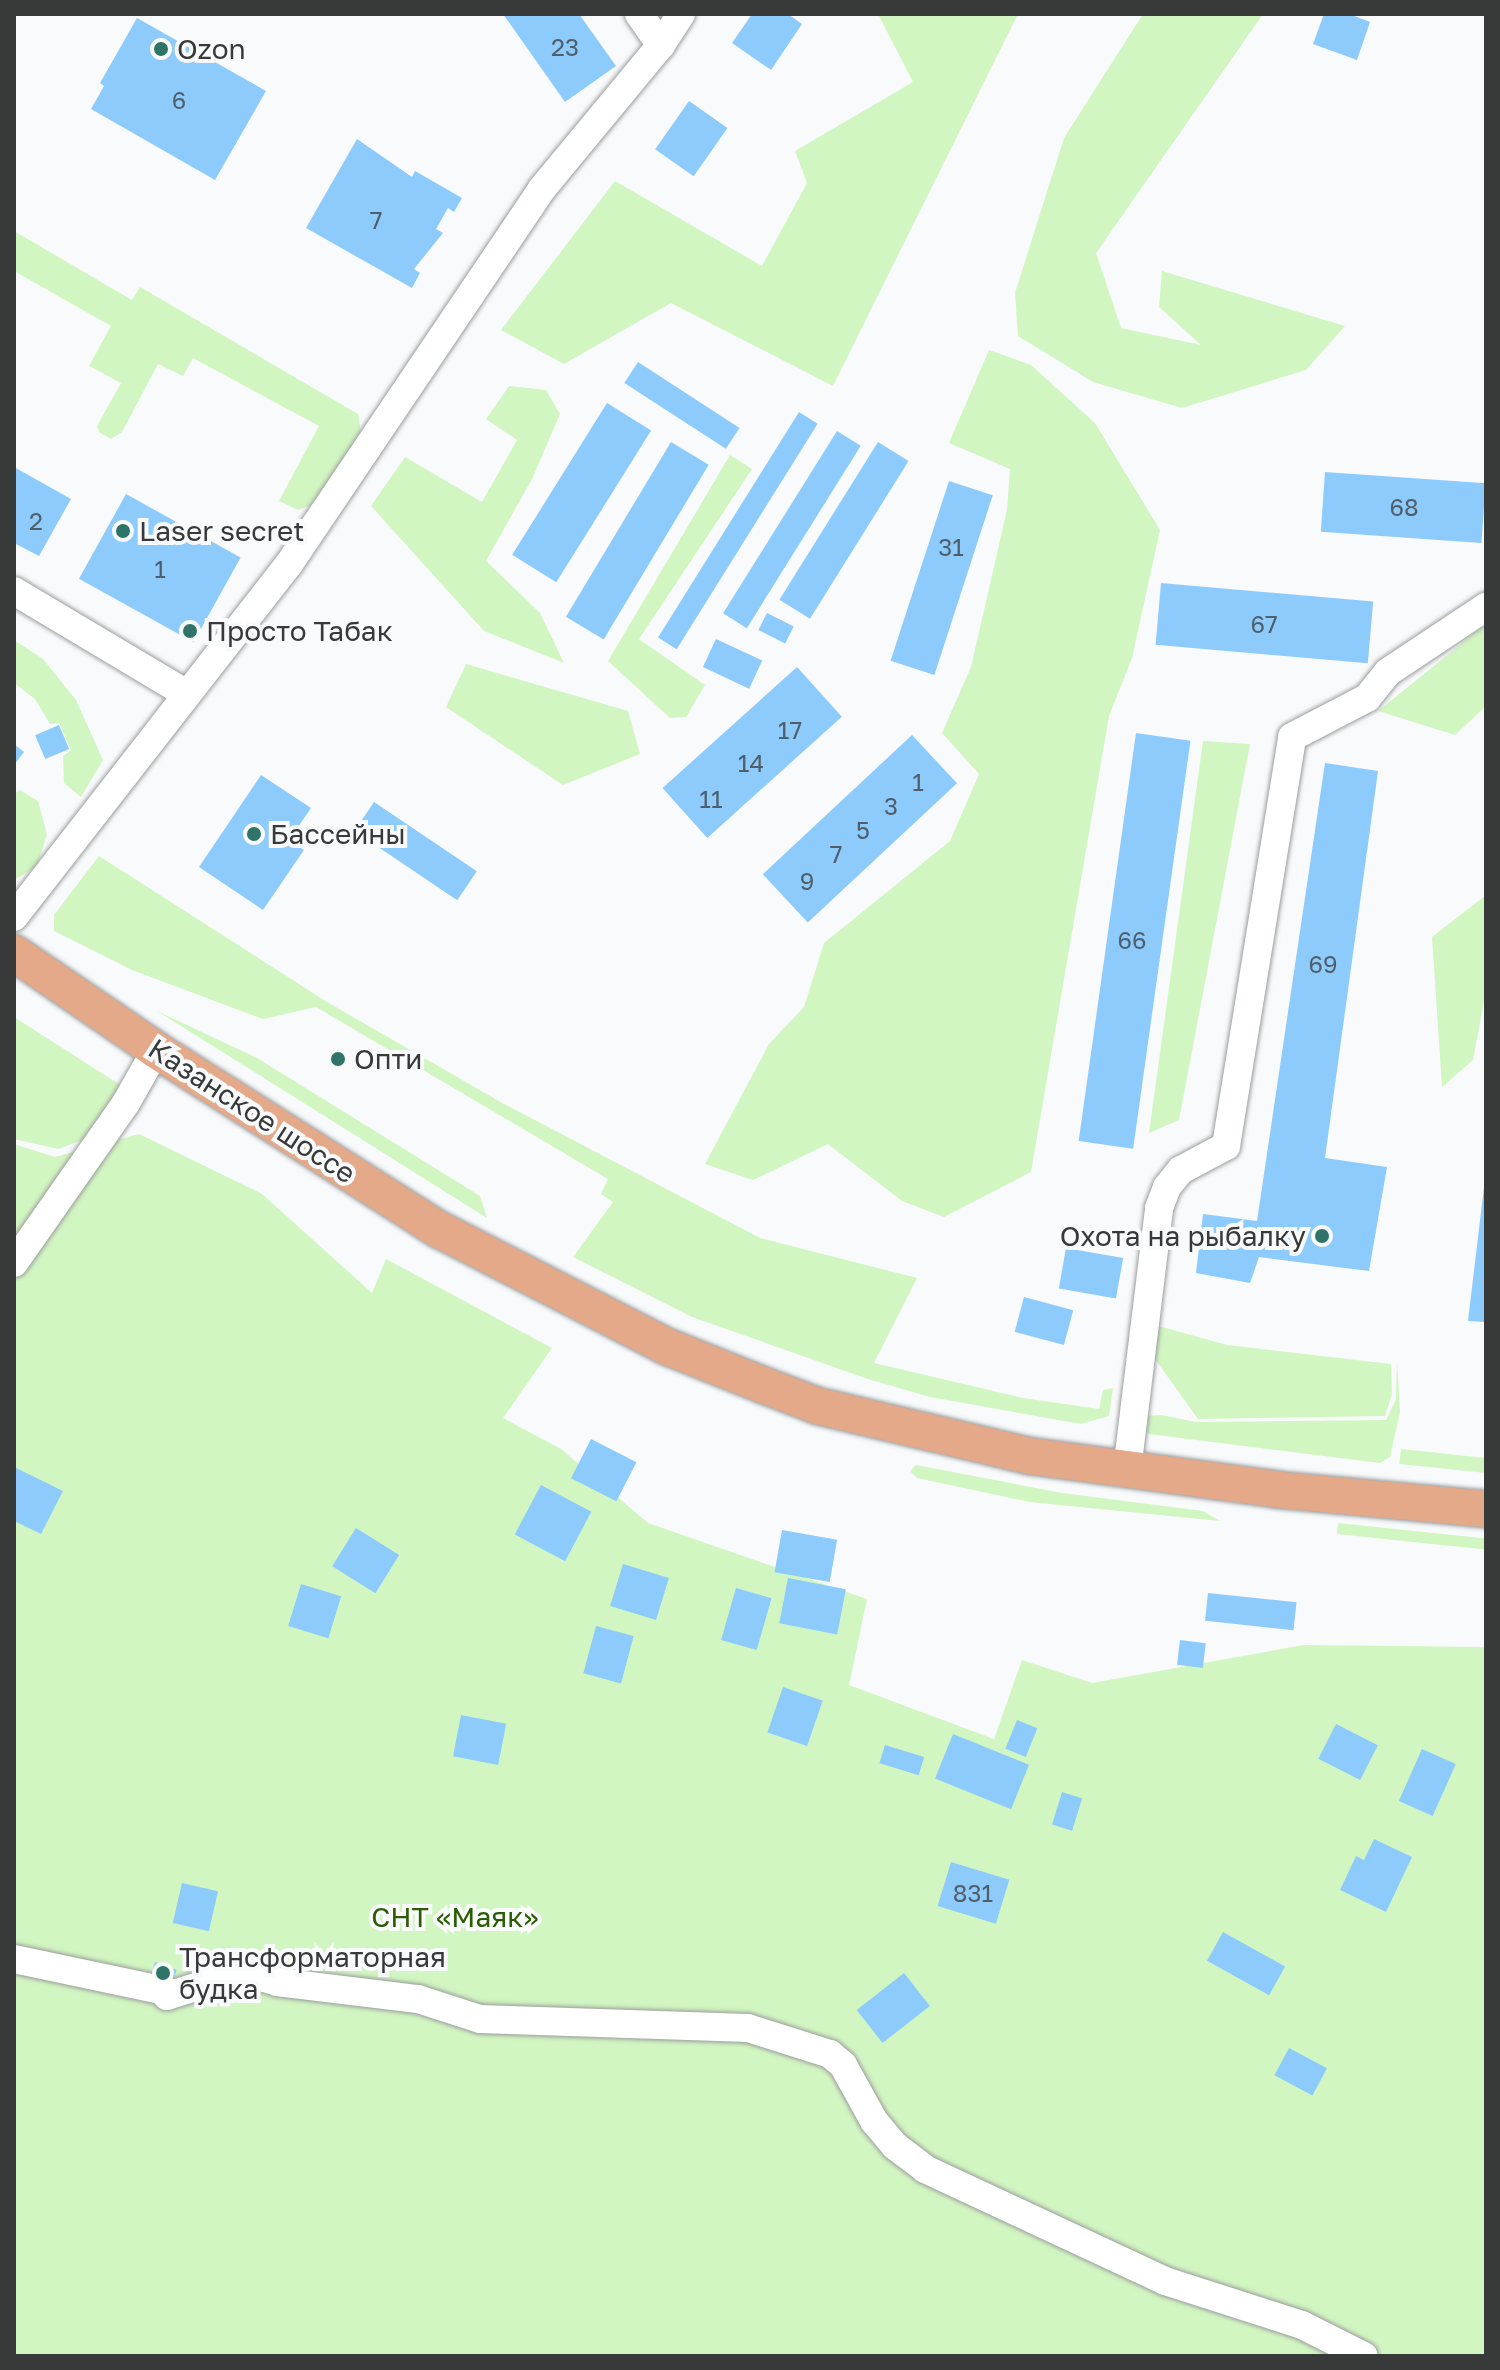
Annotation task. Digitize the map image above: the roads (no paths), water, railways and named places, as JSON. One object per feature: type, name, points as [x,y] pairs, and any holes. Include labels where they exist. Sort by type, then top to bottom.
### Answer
[{"type":"main road","name":"Казанское шоссе","points":[[14,953],[156,1050],[440,1230],[668,1347],[818,1406],[952,1441],[1127,1470],[1280,1490],[1486,1509]]},
{"type":"street","points":[[639,14],[661,45]]},
{"type":"street","points":[[14,917],[185,693],[289,564],[548,181],[661,45],[681,14]]},
{"type":"street","points":[[14,591],[185,693]]},
{"type":"street","points":[[1127,1470],[1159,1208],[1181,1170],[1226,1146],[1292,737],[1367,698],[1388,672],[1486,607]]},
{"type":"street","points":[[14,1263],[126,1103],[156,1050]]},
{"type":"street","points":[[14,1959],[166,1991],[167,1996],[243,1972],[277,1982],[418,1999],[480,2019],[748,2028],[830,2054],[843,2065],[874,2121],[925,2169],[1165,2281],[1302,2325],[1364,2356]]},
{"type":"place","name":"Ozon","points":[[161,49]]},
{"type":"place","name":"Laser secret","points":[[123,531]]},
{"type":"place","name":"Просто Табак","points":[[190,631]]},
{"type":"place","name":"Бассейны","points":[[254,834]]},
{"type":"place","name":"Опти","points":[[338,1059]]},
{"type":"place","name":"Охота на рыбалку","points":[[1322,1236]]},
{"type":"place","name":"Трансформаторная будка","points":[[163,1973]]},
{"type":"park label","name":"СНТ «Маяк»","points":[[455,1917]]}]
